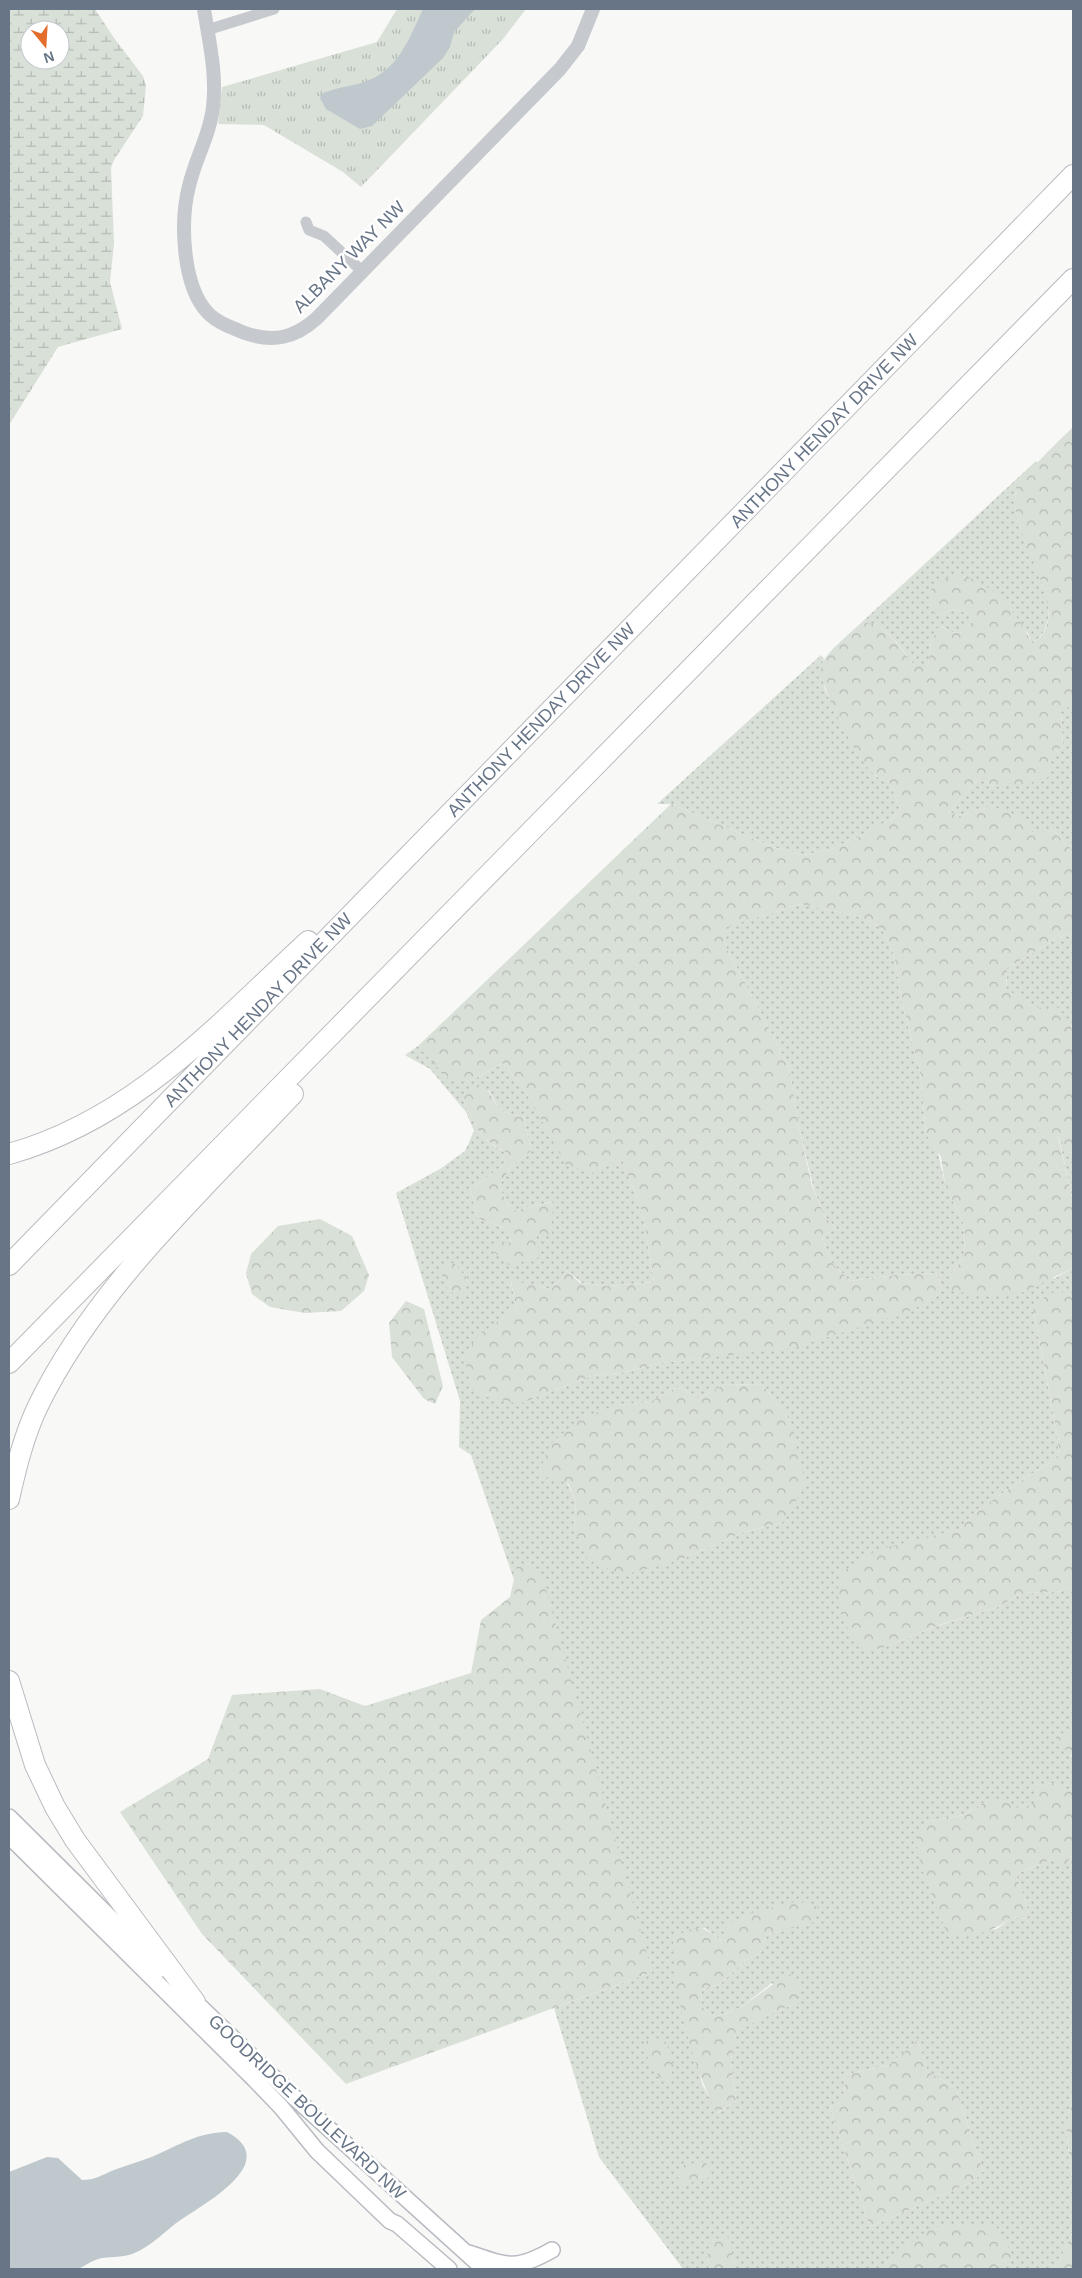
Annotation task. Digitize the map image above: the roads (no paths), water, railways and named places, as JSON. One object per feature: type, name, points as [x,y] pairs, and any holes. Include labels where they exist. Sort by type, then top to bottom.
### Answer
[{"type":"highway","name":"ANTHONY HENDAY DRIVE NW","points":[[9,1265],[1073,176]]},
{"type":"highway","points":[[9,1364],[485,881],[1073,279]]},
{"type":"highway","points":[[9,1154],[72,1132],[111,1111],[165,1072],[369,885],[448,817]]},
{"type":"highway","points":[[9,1499],[18,1461],[38,1406],[79,1335],[136,1260],[443,936],[485,881]]},
{"type":"highway","points":[[9,1681],[35,1765],[74,1840],[195,2002]]},
{"type":"main road","name":"GOODRIDGE BOULEVARD NW","points":[[9,1817],[195,2002],[295,2098],[484,2269]]},
{"type":"main road","name":"GOODRIDGE BOULEVARD NW","points":[[9,1836],[282,2107],[317,2151],[390,2221],[397,2224],[449,2269]]},
{"type":"main road","points":[[390,2221],[409,2242],[439,2269]]},
{"type":"main road","points":[[462,2250],[514,2266],[532,2261],[554,2248],[534,2269]]},
{"type":"street","name":"ALBANY WAY NW","points":[[204,9],[213,77],[213,108],[208,133],[189,185],[184,221],[191,281],[199,302],[213,317],[230,327],[256,337],[282,338],[308,326],[560,68],[578,46],[593,9]]},
{"type":"street","points":[[207,30],[274,9]]},
{"type":"street","points":[[306,222],[308,230],[324,236],[362,272]]}]
